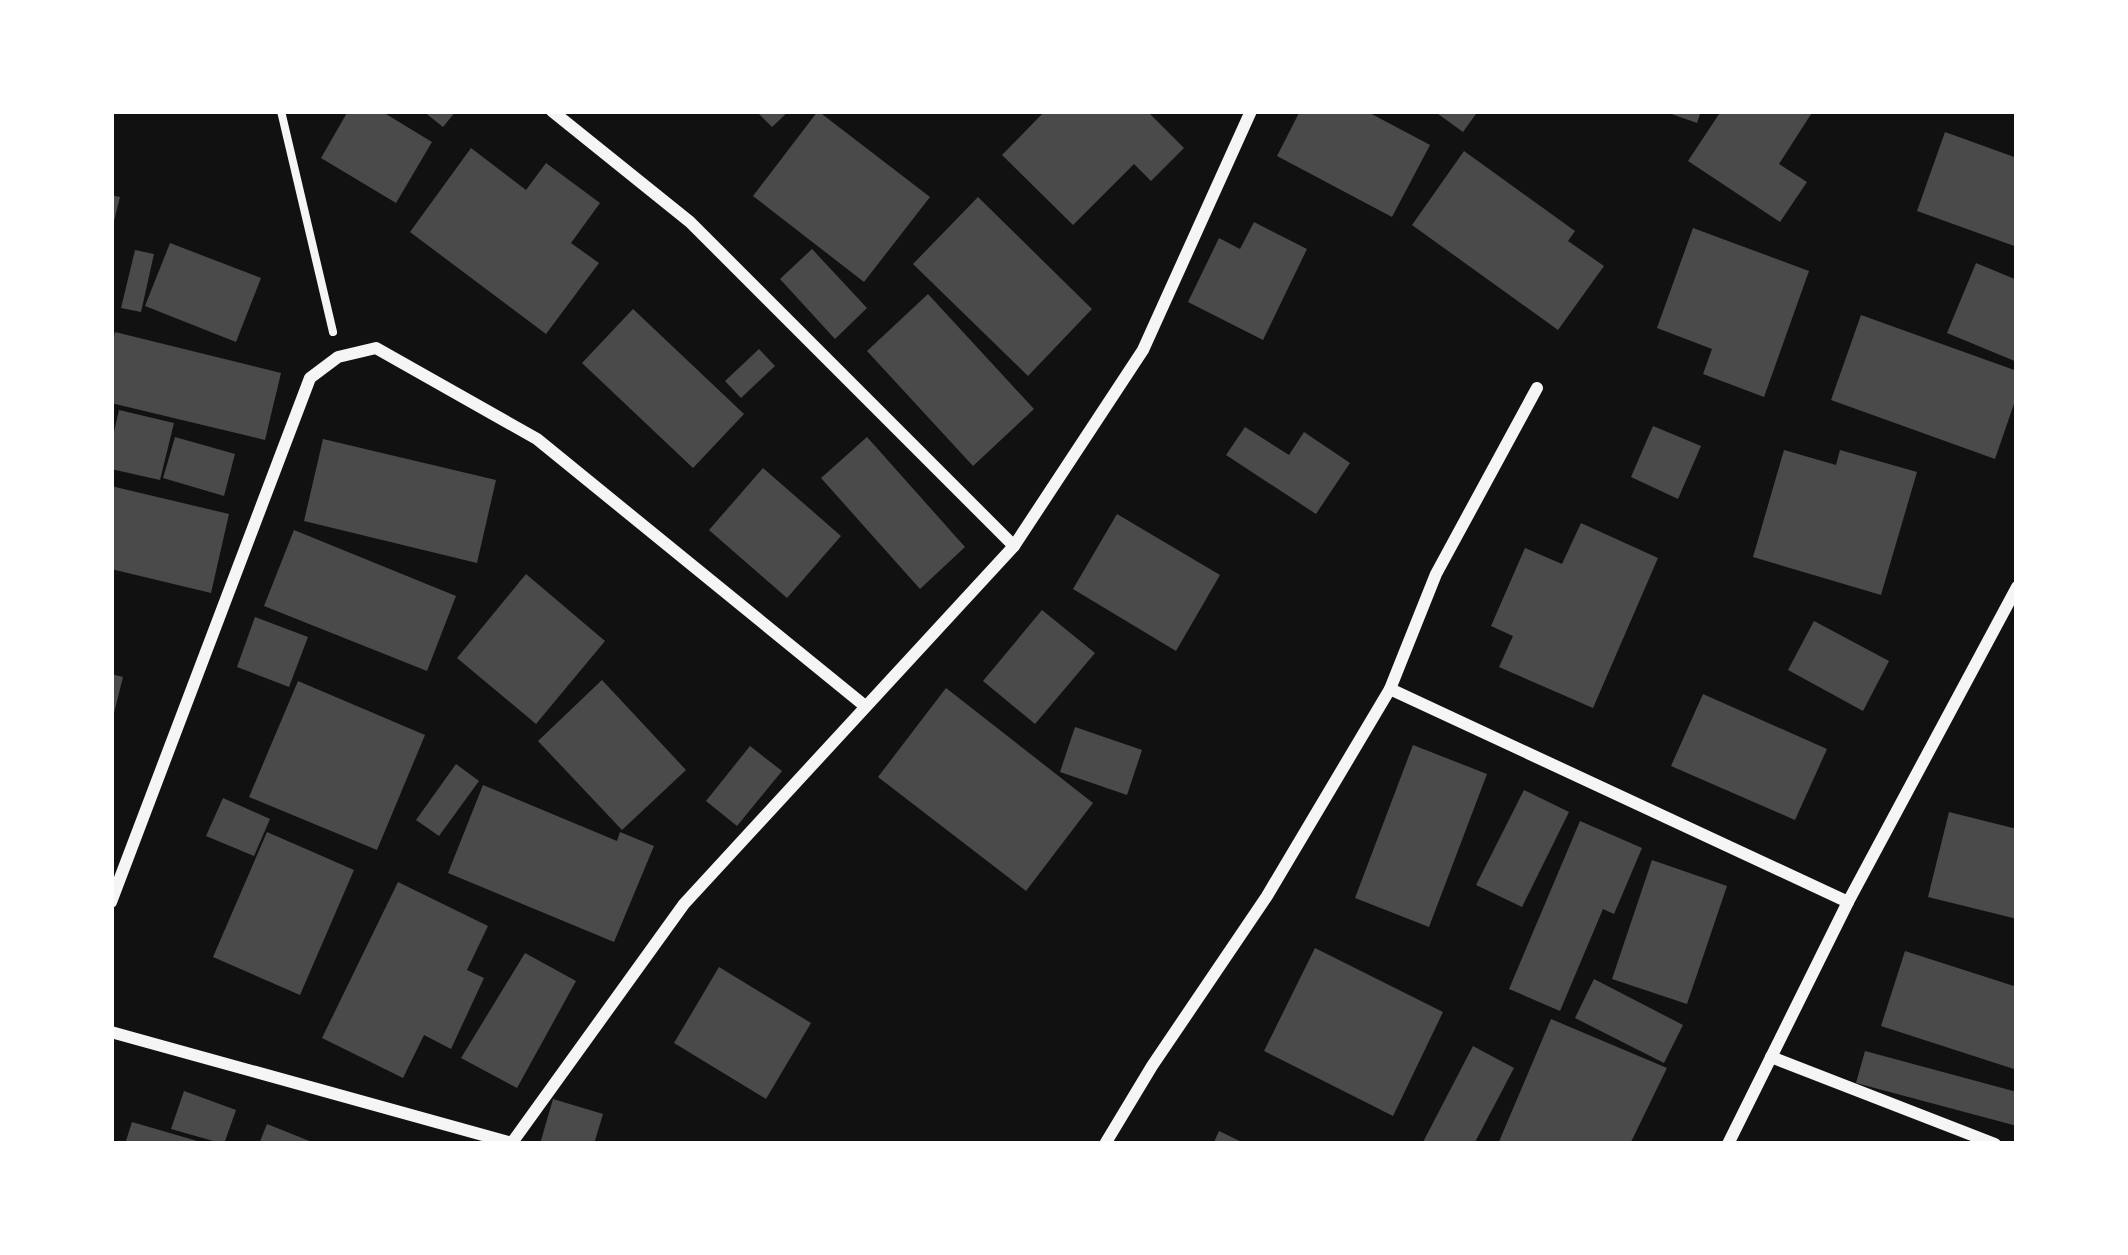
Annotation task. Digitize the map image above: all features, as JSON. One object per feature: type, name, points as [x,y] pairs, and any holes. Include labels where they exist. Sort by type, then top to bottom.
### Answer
[{"type":"street","points":[[552,111],[690,222],[1014,546]]},
{"type":"street","points":[[111,1032],[512,1144],[684,904],[1014,546],[1143,350],[1251,111]]},
{"type":"street","points":[[111,902],[310,378],[338,357],[376,348],[537,439],[865,706]]},
{"type":"street","points":[[1105,1144],[1267,896],[1390,689],[1436,574],[1538,388]]},
{"type":"street","points":[[1728,1144],[1849,902],[2017,586]]},
{"type":"street","points":[[1390,689],[1849,902]]},
{"type":"street","points":[[1772,1057],[1995,1144]]},
{"type":"path","points":[[281,111],[338,357]]},
{"type":"building","points":[[348,111],[381,111],[432,142],[396,203],[321,158]]},
{"type":"building","points":[[423,111],[456,111],[443,127]]},
{"type":"building","points":[[756,111],[789,111],[772,127]]},
{"type":"building","points":[[818,111],[930,197],[864,282],[753,196]]},
{"type":"building","points":[[1045,111],[1147,111],[1184,148],[1151,181],[1134,164],[1073,225],[1002,155]]},
{"type":"building","points":[[1300,111],[1366,111],[1430,145],[1392,217],[1277,156]]},
{"type":"building","points":[[1434,111],[1478,111],[1463,132]]},
{"type":"building","points":[[1663,111],[1701,111],[1697,123]]},
{"type":"building","points":[[1721,111],[1813,111],[1779,164],[1807,182],[1780,222],[1688,161]]},
{"type":"building","points":[[1945,132],[2017,158],[2017,247],[1917,211]]},
{"type":"building","points":[[471,148],[526,190],[546,163],[600,203],[571,243],[599,263],[546,334],[410,232]]},
{"type":"building","points":[[1464,151],[1575,231],[1568,241],[1604,266],[1558,330],[1412,225]]},
{"type":"building","points":[[111,195],[120,197],[113,225],[111,224]]},
{"type":"building","points":[[978,197],[1092,309],[1028,376],[913,264]]},
{"type":"building","points":[[1254,222],[1307,249],[1263,340],[1188,302],[1219,238],[1240,249]]},
{"type":"building","points":[[1693,228],[1809,271],[1764,397],[1703,374],[1712,349],[1657,328]]},
{"type":"building","points":[[170,243],[261,278],[236,342],[145,306]]},
{"type":"building","points":[[812,249],[867,308],[835,339],[780,279]]},
{"type":"building","points":[[135,250],[154,254],[141,312],[121,308]]},
{"type":"building","points":[[1976,263],[2017,280],[2017,362],[1947,333]]},
{"type":"building","points":[[928,294],[1034,409],[973,466],[867,351]]},
{"type":"building","points":[[633,309],[744,414],[693,468],[582,363]]},
{"type":"building","points":[[1861,315],[2017,371],[2017,395],[1995,459],[1831,400]]},
{"type":"building","points":[[115,332],[281,373],[265,440],[111,403]]},
{"type":"building","points":[[759,349],[775,366],[741,398],[725,381]]},
{"type":"building","points":[[119,410],[174,423],[160,480],[111,469]]},
{"type":"building","points":[[1653,426],[1701,446],[1678,499],[1631,477]]},
{"type":"building","points":[[1245,427],[1289,455],[1304,432],[1350,463],[1316,514],[1226,455]]},
{"type":"building","points":[[175,437],[235,454],[224,496],[163,478]]},
{"type":"building","points":[[867,437],[965,547],[920,589],[821,478]]},
{"type":"building","points":[[323,439],[496,480],[477,563],[304,521]]},
{"type":"building","points":[[1784,450],[1836,465],[1840,450],[1917,472],[1881,595],[1753,557]]},
{"type":"building","points":[[763,468],[841,536],[787,598],[709,530]]},
{"type":"building","points":[[111,486],[229,514],[211,593],[111,569]]},
{"type":"building","points":[[1117,514],[1220,575],[1176,651],[1073,589]]},
{"type":"building","points":[[1581,523],[1658,558],[1593,708],[1499,667],[1513,636],[1491,626],[1525,548],[1562,564]]},
{"type":"building","points":[[294,530],[456,596],[427,671],[264,606]]},
{"type":"building","points":[[526,574],[605,641],[536,724],[457,658]]},
{"type":"building","points":[[1042,610],[1095,653],[1035,724],[983,681]]},
{"type":"building","points":[[255,617],[308,637],[289,687],[237,667]]},
{"type":"building","points":[[1814,621],[1889,661],[1863,711],[1788,670]]},
{"type":"building","points":[[111,674],[123,677],[113,717],[111,717]]},
{"type":"building","points":[[602,680],[686,770],[622,830],[538,741]]},
{"type":"building","points":[[298,681],[425,735],[377,850],[249,797]]},
{"type":"building","points":[[946,688],[1093,803],[1026,891],[878,777]]},
{"type":"building","points":[[1703,694],[1827,749],[1795,820],[1671,766]]},
{"type":"building","points":[[1075,727],[1142,750],[1127,795],[1060,772]]},
{"type":"building","points":[[1413,745],[1487,774],[1429,927],[1355,898]]},
{"type":"building","points":[[750,746],[782,771],[737,826],[706,801]]},
{"type":"building","points":[[456,764],[479,781],[439,836],[416,820]]},
{"type":"building","points":[[483,785],[617,841],[620,832],[654,846],[614,942],[448,873]]},
{"type":"building","points":[[1524,790],[1569,812],[1522,907],[1476,885]]},
{"type":"building","points":[[223,798],[270,819],[254,856],[206,836]]},
{"type":"building","points":[[1949,812],[2017,829],[2017,919],[1928,897]]},
{"type":"building","points":[[1580,821],[1642,848],[1614,914],[1603,909],[1560,1011],[1509,989]]},
{"type":"building","points":[[267,832],[354,870],[300,995],[213,957]]},
{"type":"building","points":[[1652,860],[1727,886],[1687,1004],[1612,979]]},
{"type":"building","points":[[398,882],[488,926],[467,970],[484,978],[451,1049],[424,1035],[403,1078],[322,1038]]},
{"type":"building","points":[[1315,948],[1443,1012],[1393,1116],[1264,1051]]},
{"type":"building","points":[[1905,951],[2017,987],[2017,1070],[1881,1026]]},
{"type":"building","points":[[525,953],[576,981],[517,1088],[461,1058]]},
{"type":"building","points":[[719,967],[811,1023],[766,1099],[674,1043]]},
{"type":"building","points":[[1594,979],[1683,1025],[1664,1063],[1575,1018]]},
{"type":"building","points":[[1551,1019],[1667,1068],[1630,1144],[1498,1144]]},
{"type":"building","points":[[1473,1046],[1514,1068],[1474,1144],[1422,1144]]},
{"type":"building","points":[[1865,1051],[2017,1092],[2017,1126],[1856,1083]]},
{"type":"building","points":[[184,1091],[236,1110],[224,1144],[171,1129]]},
{"type":"building","points":[[553,1099],[603,1114],[594,1144],[540,1144]]},
{"type":"building","points":[[132,1122],[204,1143],[204,1144],[125,1144]]},
{"type":"building","points":[[267,1124],[317,1144],[259,1144]]},
{"type":"building","points":[[1219,1131],[1246,1144],[1213,1144]]}]
